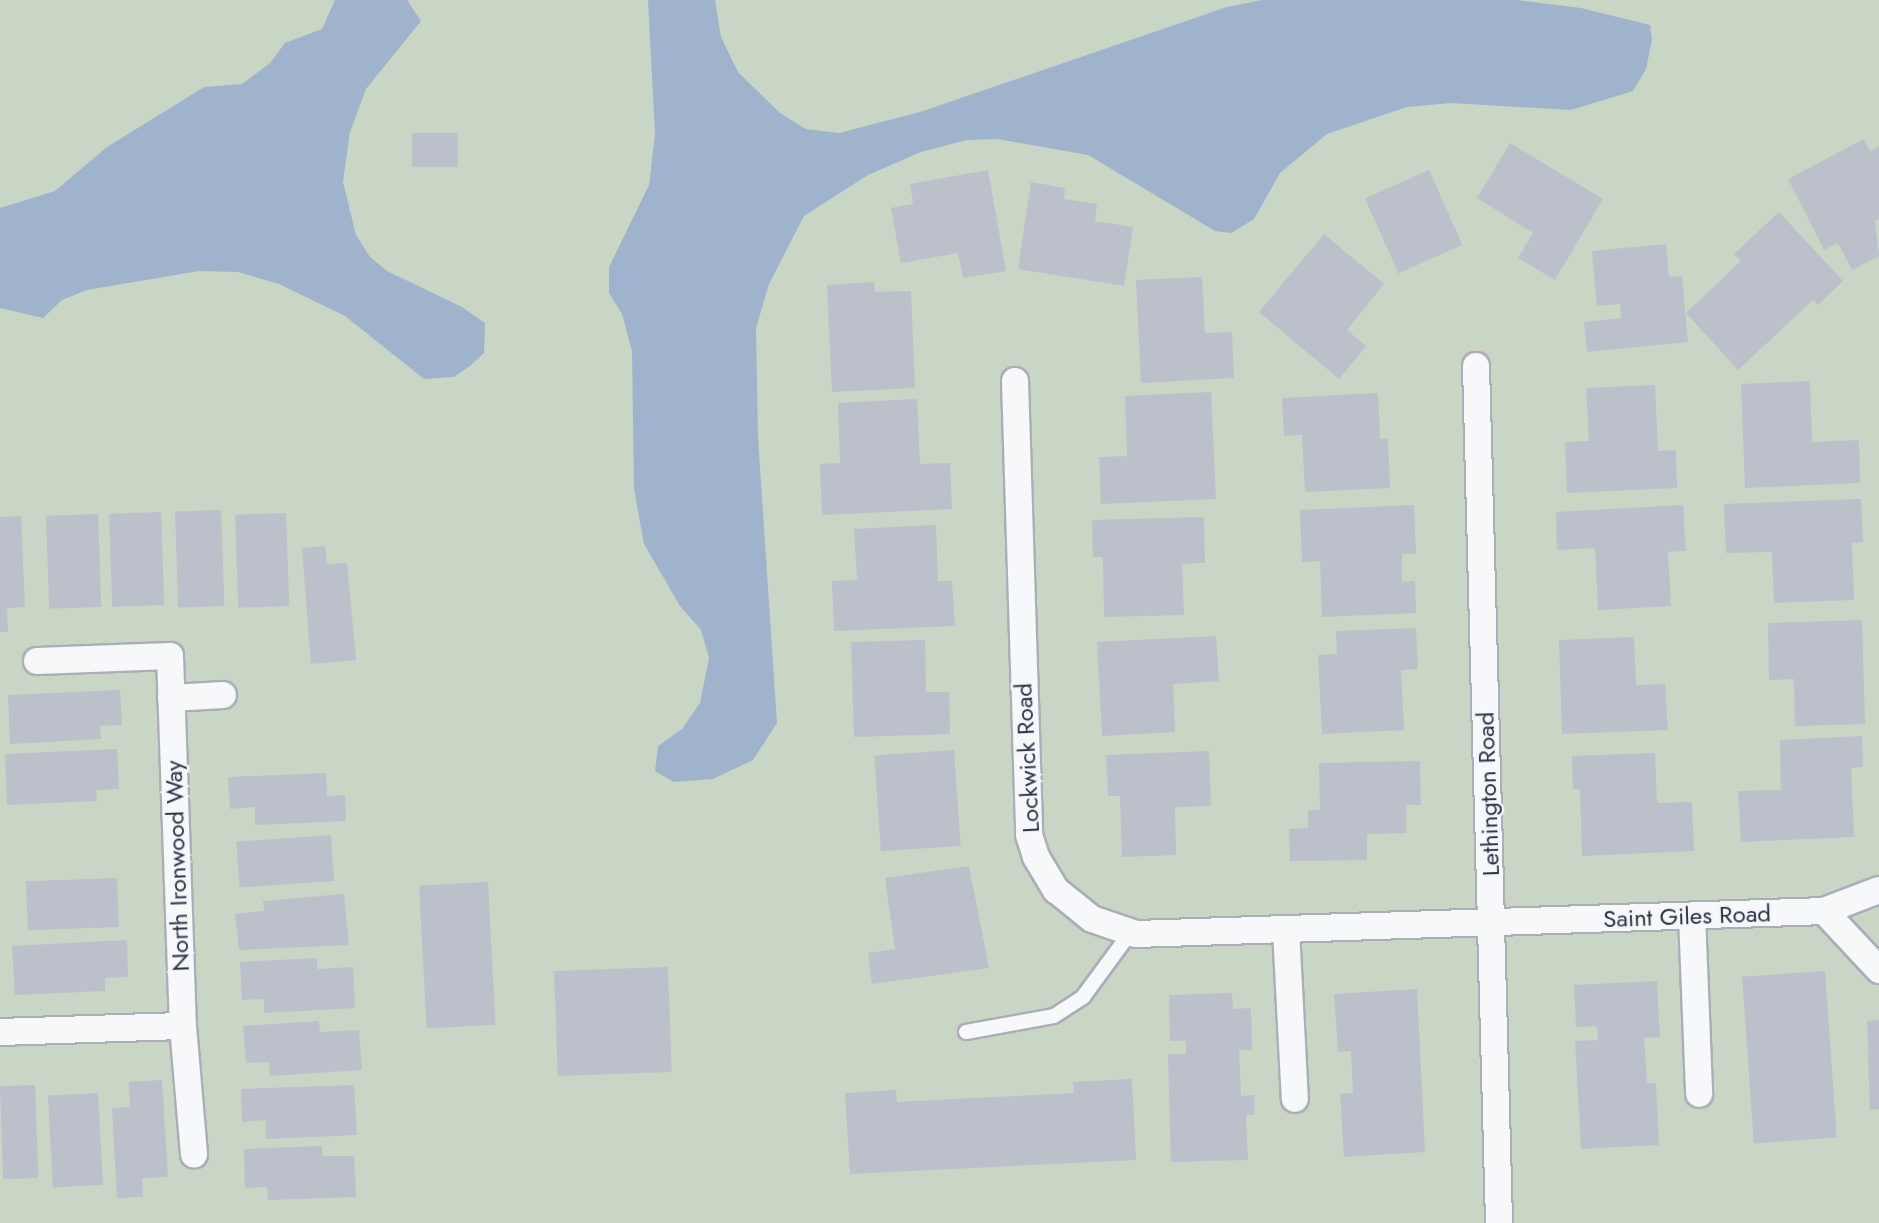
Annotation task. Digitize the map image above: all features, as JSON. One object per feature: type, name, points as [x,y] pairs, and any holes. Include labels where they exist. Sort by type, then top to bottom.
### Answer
[{"type":"street","name":"Lethington Road","points":[[1476,366],[1499,1223]]},
{"type":"street","name":"Lockwick Road","points":[[1015,381],[1029,835],[1036,857],[1056,890],[1072,906],[1092,919],[1130,933],[1491,923]]},
{"type":"street","name":"North Ironwood Way","points":[[37,661],[170,656],[183,1026],[194,1155]]},
{"type":"street","points":[[171,698],[223,695]]},
{"type":"street","name":"Saint Giles Road","points":[[1491,923],[1824,911],[1879,890]]},
{"type":"street","points":[[1824,911],[1879,971]]},
{"type":"street","points":[[1692,916],[1699,1094]]},
{"type":"street","points":[[1286,930],[1295,1099]]},
{"type":"street","points":[[0,1032],[183,1026]]},
{"type":"lane","points":[[966,1032],[1054,1016],[1090,989],[1130,933]]},
{"type":"green space","points":[[0,0],[1879,0],[1879,1223],[0,1223]]},
{"type":"water","points":[[335,0],[407,0],[421,21],[366,89],[350,132],[343,182],[356,235],[370,257],[387,271],[462,307],[485,323],[484,353],[470,366],[454,377],[424,379],[345,316],[279,284],[238,272],[199,271],[87,290],[62,300],[43,318],[0,308],[0,208],[55,191],[107,147],[204,87],[242,84],[270,63],[285,43],[322,29]]},
{"type":"water","points":[[648,0],[715,0],[721,37],[738,72],[780,113],[806,129],[839,133],[920,112],[1227,7],[1262,0],[1517,0],[1581,8],[1650,25],[1652,40],[1646,69],[1633,91],[1571,110],[1451,103],[1407,107],[1327,134],[1280,173],[1254,219],[1231,233],[1215,231],[1088,155],[997,139],[967,140],[921,152],[868,175],[804,216],[769,284],[756,328],[758,437],[777,723],[753,760],[713,779],[674,782],[655,771],[658,746],[682,729],[700,703],[709,658],[701,630],[680,606],[644,544],[634,489],[632,351],[622,314],[609,293],[609,267],[649,185],[655,134]]},
{"type":"building","points":[[412,133],[458,133],[458,167],[412,167]]},
{"type":"building","points":[[1864,139],[1870,151],[1879,146],[1879,219],[1875,221],[1879,256],[1852,270],[1838,243],[1824,250],[1788,179]]},
{"type":"building","points":[[1510,143],[1603,199],[1555,280],[1518,258],[1533,233],[1477,198]]},
{"type":"building","points":[[988,170],[1006,271],[963,278],[958,253],[901,263],[891,208],[913,204],[910,184]]},
{"type":"building","points":[[1429,170],[1462,245],[1398,273],[1365,198]]},
{"type":"building","points":[[1031,182],[1065,188],[1064,199],[1097,204],[1095,221],[1133,227],[1124,286],[1018,269]]},
{"type":"building","points":[[1779,212],[1843,281],[1818,305],[1813,300],[1738,370],[1686,313],[1741,261],[1734,254]]},
{"type":"building","points":[[1324,234],[1384,284],[1347,330],[1366,346],[1339,379],[1259,312]]},
{"type":"building","points":[[1666,244],[1669,277],[1682,276],[1688,342],[1587,352],[1584,322],[1621,318],[1620,304],[1597,306],[1592,251]]},
{"type":"building","points":[[1202,277],[1205,333],[1232,332],[1234,378],[1141,383],[1136,280]]},
{"type":"building","points":[[874,282],[875,292],[911,291],[915,388],[832,392],[827,285]]},
{"type":"building","points":[[1810,381],[1812,442],[1859,440],[1860,483],[1745,488],[1741,384]]},
{"type":"building","points":[[1655,385],[1658,451],[1676,450],[1677,488],[1567,493],[1565,442],[1589,441],[1586,388]]},
{"type":"building","points":[[1211,392],[1216,499],[1101,504],[1099,457],[1127,456],[1125,396]]},
{"type":"building","points":[[1378,393],[1380,439],[1388,439],[1390,488],[1305,492],[1302,435],[1284,436],[1282,398]]},
{"type":"building","points":[[917,399],[920,464],[950,463],[952,509],[822,515],[820,464],[840,463],[838,403]]},
{"type":"building","points":[[1861,499],[1863,542],[1852,543],[1854,600],[1774,603],[1772,552],[1726,553],[1724,504]]},
{"type":"building","points":[[1414,505],[1416,554],[1402,554],[1402,582],[1415,581],[1416,613],[1322,617],[1320,561],[1302,562],[1300,510]]},
{"type":"building","points":[[1683,505],[1686,551],[1668,552],[1671,606],[1598,610],[1595,548],[1557,550],[1556,512]]},
{"type":"building","points":[[221,510],[224,606],[178,608],[175,512]]},
{"type":"building","points":[[161,512],[164,605],[112,607],[109,514]]},
{"type":"building","points":[[286,513],[289,606],[238,608],[235,515]]},
{"type":"building","points":[[98,514],[101,607],[49,609],[46,516]]},
{"type":"building","points":[[21,516],[25,607],[7,608],[8,632],[0,632],[0,517]]},
{"type":"building","points":[[1204,517],[1205,563],[1182,564],[1184,615],[1104,617],[1103,557],[1093,557],[1092,520]]},
{"type":"building","points":[[936,525],[938,581],[952,581],[955,626],[834,631],[832,581],[857,580],[854,529]]},
{"type":"building","points":[[325,546],[327,564],[347,563],[356,660],[311,664],[302,548]]},
{"type":"building","points":[[1862,620],[1865,724],[1795,726],[1794,679],[1769,680],[1768,623]]},
{"type":"building","points":[[1416,628],[1418,669],[1401,670],[1404,730],[1322,734],[1318,655],[1337,654],[1336,631]]},
{"type":"building","points":[[1216,636],[1219,681],[1173,684],[1175,732],[1102,736],[1097,642]]},
{"type":"building","points":[[1634,637],[1636,685],[1665,684],[1668,730],[1562,734],[1559,640]]},
{"type":"building","points":[[925,640],[926,692],[949,692],[950,734],[854,737],[851,642]]},
{"type":"building","points":[[120,690],[122,725],[100,726],[101,739],[10,744],[8,695]]},
{"type":"building","points":[[1862,736],[1863,767],[1851,768],[1854,837],[1741,842],[1738,791],[1781,790],[1780,740]]},
{"type":"building","points":[[117,749],[119,789],[96,790],[97,801],[7,805],[5,754]]},
{"type":"building","points":[[954,750],[961,846],[881,851],[874,756]]},
{"type":"building","points":[[1209,751],[1211,806],[1175,807],[1176,855],[1122,857],[1120,796],[1108,796],[1106,755]]},
{"type":"building","points":[[1655,753],[1657,803],[1692,802],[1694,851],[1582,856],[1580,789],[1573,789],[1572,756]]},
{"type":"building","points":[[1420,761],[1421,805],[1406,805],[1406,833],[1367,834],[1367,860],[1290,861],[1289,829],[1308,828],[1308,810],[1320,810],[1319,763]]},
{"type":"building","points":[[326,773],[327,796],[345,795],[346,821],[255,825],[255,807],[230,809],[228,777]]},
{"type":"building","points":[[331,835],[334,881],[239,888],[236,842]]},
{"type":"building","points":[[969,866],[989,968],[872,984],[868,953],[895,949],[885,878]]},
{"type":"building","points":[[117,878],[119,927],[28,930],[26,881]]},
{"type":"building","points":[[488,882],[495,1025],[427,1028],[419,886]]},
{"type":"building","points":[[344,894],[349,945],[239,950],[235,914],[264,911],[263,901]]},
{"type":"building","points":[[127,940],[128,977],[105,978],[105,991],[15,995],[12,946]]},
{"type":"building","points":[[317,958],[317,969],[353,967],[355,1008],[264,1013],[264,999],[242,1000],[240,962]]},
{"type":"building","points":[[668,967],[672,1072],[558,1076],[554,971]]},
{"type":"building","points":[[1825,971],[1837,1138],[1754,1143],[1742,977]]},
{"type":"building","points":[[1657,981],[1660,1037],[1644,1038],[1647,1083],[1656,1083],[1659,1145],[1581,1149],[1575,1041],[1598,1040],[1597,1026],[1576,1027],[1574,985]]},
{"type":"building","points":[[1417,989],[1425,1152],[1344,1157],[1340,1094],[1353,1093],[1351,1051],[1338,1052],[1334,994]]},
{"type":"building","points":[[1232,993],[1233,1009],[1251,1008],[1252,1050],[1239,1050],[1241,1096],[1254,1095],[1254,1115],[1246,1115],[1248,1160],[1171,1162],[1168,1054],[1186,1054],[1186,1041],[1170,1041],[1169,995]]},
{"type":"building","points":[[1879,1020],[1879,1109],[1870,1110],[1867,1021]]},
{"type":"building","points":[[319,1021],[320,1032],[359,1030],[362,1070],[270,1076],[269,1062],[246,1063],[243,1026]]},
{"type":"building","points":[[1132,1079],[1136,1160],[850,1174],[845,1093],[896,1090],[897,1102],[1074,1093],[1073,1082]]},
{"type":"building","points":[[162,1080],[168,1177],[142,1178],[143,1197],[117,1198],[112,1108],[130,1107],[129,1082]]},
{"type":"building","points":[[35,1085],[38,1178],[3,1179],[0,1086]]},
{"type":"building","points":[[354,1085],[357,1135],[266,1139],[266,1120],[242,1122],[241,1089]]},
{"type":"building","points":[[98,1093],[103,1185],[53,1187],[48,1096]]},
{"type":"building","points":[[322,1146],[322,1156],[354,1156],[356,1197],[268,1200],[267,1187],[245,1188],[244,1149]]}]
